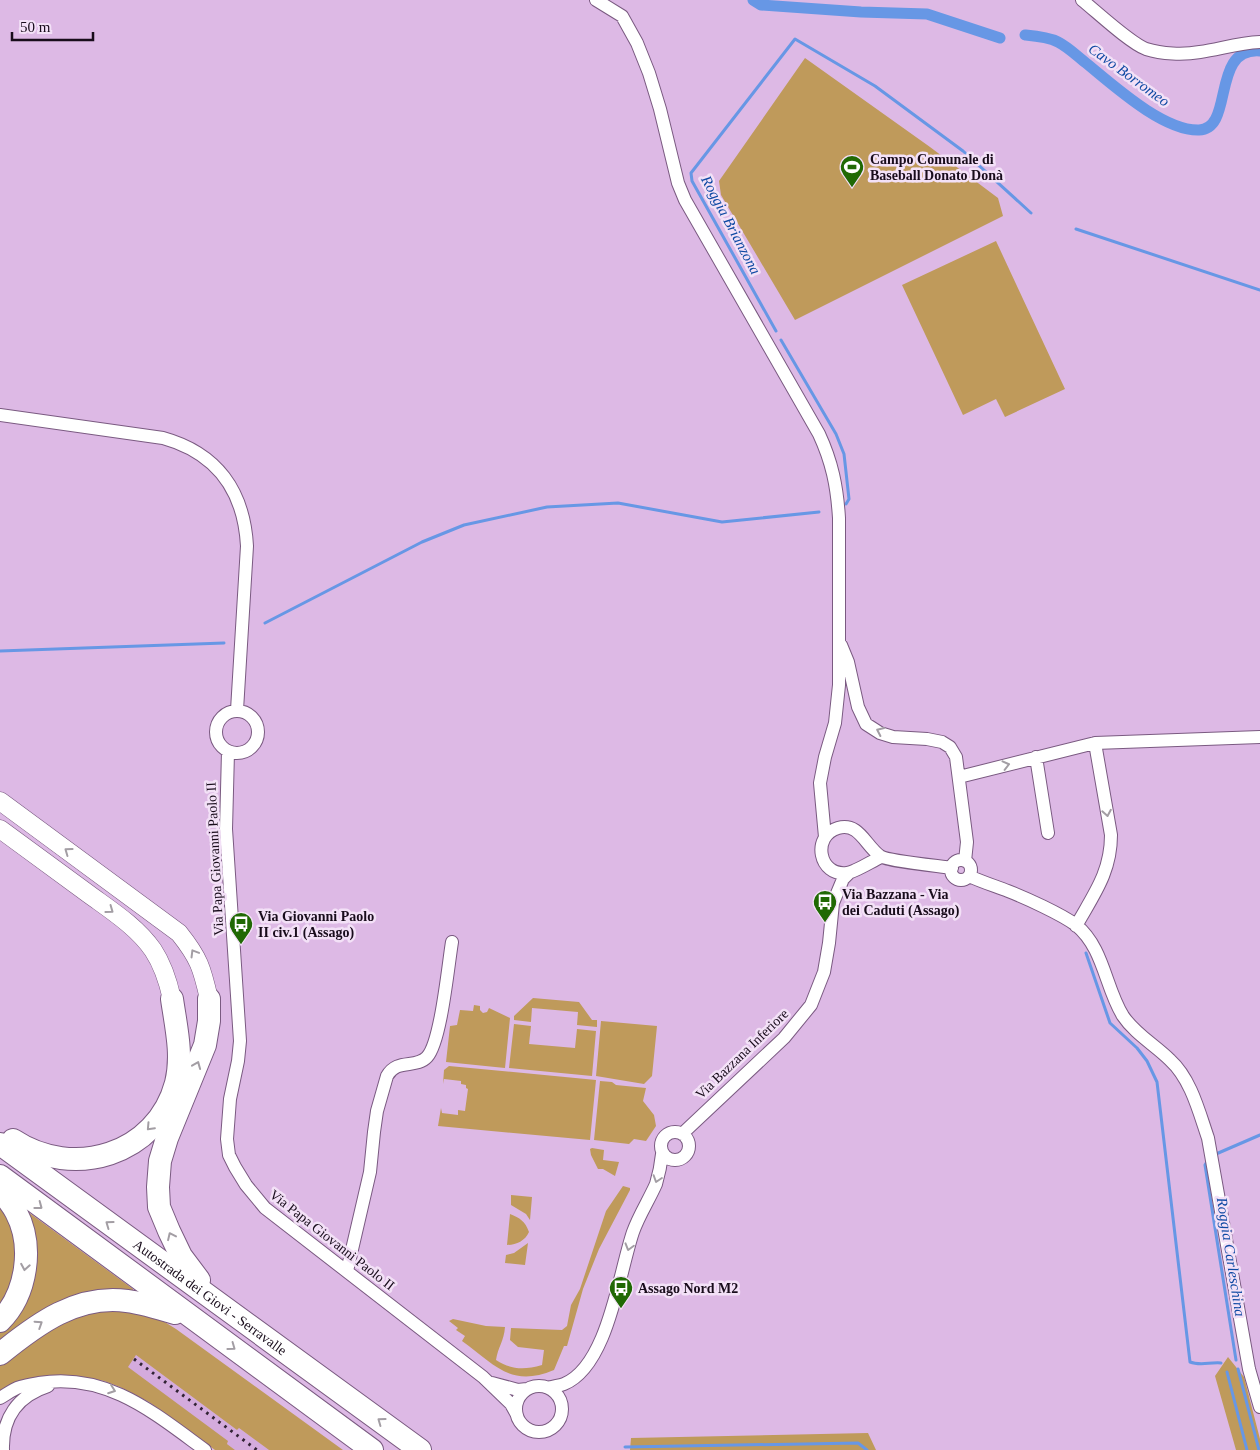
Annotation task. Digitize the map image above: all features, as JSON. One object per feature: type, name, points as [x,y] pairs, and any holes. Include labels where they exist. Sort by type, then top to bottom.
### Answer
[{"type":"highway","points":[[209,999],[209,1021],[205,1045],[167,1138],[160,1161],[159,1207],[181,1256],[219,1304]]},
{"type":"highway","points":[[0,1130],[33,1151],[54,1158],[72,1160],[91,1159],[128,1146],[141,1136],[164,1110],[176,1080],[179,1052],[172,1000]]},
{"type":"highway","name":"Autostrada dei Giovi - Serravalle","points":[[0,1144],[420,1450]]},
{"type":"highway","name":"Autostrada dei Giovi - Serravalle","points":[[0,1176],[372,1450]]},
{"type":"highway","points":[[0,1190],[16,1212],[22,1228],[26,1258],[20,1288],[13,1304],[0,1321]]},
{"type":"highway","points":[[0,1354],[50,1317],[79,1305],[125,1300],[139,1302],[192,1318]]},
{"type":"main road","points":[[0,801],[179,933],[194,952],[203,970],[209,999]]},
{"type":"main road","points":[[0,829],[124,920],[141,935],[162,965],[172,1000]]},
{"type":"street","points":[[596,0],[622,16],[637,43],[660,108],[678,183],[685,200],[796,390],[828,454],[837,490],[839,518],[839,640],[838,704],[820,783],[825,837]]},
{"type":"street","points":[[1082,0],[1144,48],[1163,53],[1198,52],[1239,43],[1260,42]]},
{"type":"street","points":[[0,415],[174,441],[197,451],[212,463],[231,484],[240,503],[246,525],[247,546],[237,710]]},
{"type":"street","points":[[839,640],[848,662],[858,707],[866,724],[880,733],[942,742],[950,747],[956,756],[967,842],[965,861],[970,867],[969,876]]},
{"type":"street","points":[[237,710],[254,719],[258,732],[257,738],[255,744],[246,751],[228,752],[218,742],[216,728],[223,715],[237,710]]},
{"type":"street","points":[[959,777],[1095,743],[1260,737]]},
{"type":"street","points":[[1076,926],[1102,880],[1108,864],[1111,835],[1095,743]]},
{"type":"street","name":"Via Papa Giovanni Paolo II","points":[[228,752],[226,829],[240,1041],[226,1123],[229,1155],[246,1185],[266,1208],[490,1382],[511,1404],[516,1413]]},
{"type":"street","points":[[1036,757],[1048,834]]},
{"type":"street","points":[[823,807],[834,822],[842,827],[854,829],[881,857]]},
{"type":"street","points":[[842,827],[830,832],[822,843],[822,857],[829,869],[842,874],[849,873],[881,857],[952,868]]},
{"type":"street","points":[[861,866],[867,855],[866,843]]},
{"type":"street","points":[[965,861],[956,862],[952,868],[952,874],[962,880],[969,876]]},
{"type":"street","name":"Via Bazzana Inferiore","points":[[682,1134],[784,1038],[811,1005],[824,972],[829,943],[833,902],[829,869]]},
{"type":"street","name":"Via Bazzana Inferiore","points":[[833,902],[843,879],[849,873]]},
{"type":"street","points":[[969,876],[1009,891],[1066,918],[1084,933],[1096,951],[1116,1001],[1128,1022],[1172,1061],[1188,1086],[1198,1107],[1214,1164],[1249,1369],[1260,1407]]},
{"type":"street","points":[[347,1271],[370,1172],[376,1118],[387,1076],[389,1071],[395,1067],[424,1060],[430,1052],[440,1019],[452,942]]},
{"type":"street","points":[[549,1388],[564,1384],[576,1376],[600,1344],[634,1229],[655,1185],[662,1154],[660,1144],[665,1136],[673,1132],[682,1134],[688,1141],[689,1146],[686,1155],[679,1160],[674,1161],[662,1154]]},
{"type":"street","points":[[0,1398],[21,1386],[51,1381],[90,1384],[108,1388],[148,1408],[205,1450]]},
{"type":"street","points":[[4,1450],[4,1438],[9,1415],[16,1405],[45,1387],[65,1381]]},
{"type":"street","name":"Via Papa Giovanni Paolo II","points":[[490,1382],[518,1390],[527,1389]]},
{"type":"street","points":[[534,1386],[549,1388],[556,1392],[563,1406],[560,1421],[554,1427],[542,1433],[528,1430],[522,1425],[516,1413],[518,1399],[527,1389],[534,1386]]},
{"type":"shaded area","name":"Campo Comunale di Baseball Donato Donà","points":[[805,58],[998,198],[1003,216],[795,320],[721,195],[719,181]]},
{"type":"shaded area","points":[[996,241],[1065,389],[1005,417],[996,399],[963,415],[902,285]]},
{"type":"shaded area","points":[[533,998],[579,1002],[592,1020],[597,1020],[597,1027],[577,1025],[578,1012],[532,1008],[531,1022],[514,1020],[514,1016]]},
{"type":"shaded area","points":[[474,1005],[480,1006],[480,1010],[483,1013],[487,1012],[489,1008],[510,1018],[505,1068],[446,1062],[450,1026],[457,1025],[460,1010],[473,1011]]},
{"type":"shaded area","points":[[601,1021],[657,1026],[652,1076],[644,1084],[596,1076]]},
{"type":"shaded area","points":[[514,1024],[531,1026],[529,1044],[575,1048],[577,1029],[596,1031],[592,1076],[509,1068]]},
{"type":"shaded area","points":[[449,1066],[596,1080],[590,1140],[438,1126],[441,1108],[442,1113],[458,1115],[458,1110],[465,1111],[468,1089],[466,1085],[461,1084],[461,1081],[444,1079],[443,1084],[444,1070]]},
{"type":"shaded area","points":[[600,1081],[612,1082],[616,1085],[646,1088],[643,1101],[654,1115],[656,1126],[646,1141],[634,1139],[629,1144],[594,1140]]},
{"type":"shaded area","points":[[590,1149],[604,1150],[603,1160],[619,1162],[615,1176],[603,1169],[598,1169],[591,1155]]},
{"type":"shaded area","points":[[623,1186],[630,1188],[630,1190],[599,1249],[583,1289],[567,1346],[564,1346],[554,1370],[539,1375],[515,1375],[494,1365],[462,1341],[465,1336],[456,1330],[458,1328],[449,1321],[453,1319],[486,1326],[505,1327],[496,1360],[507,1366],[518,1368],[542,1365],[544,1350],[518,1347],[510,1340],[511,1328],[562,1330],[567,1326],[571,1305],[580,1289],[606,1211]]},
{"type":"shaded area","points":[[511,1195],[532,1197],[530,1220],[526,1214],[511,1205]]},
{"type":"shaded area","points":[[0,1196],[22,1251],[0,1313]]},
{"type":"shaded area","points":[[24,1209],[133,1289],[133,1293],[0,1347],[0,1328],[9,1319]]},
{"type":"shaded area","points":[[510,1214],[522,1220],[529,1232],[520,1242],[507,1245]]},
{"type":"shaded area","points":[[528,1243],[525,1265],[505,1263],[506,1255],[514,1253]]},
{"type":"shaded area","points":[[100,1307],[155,1316],[176,1329],[343,1450],[269,1450],[239,1428],[237,1430],[136,1355],[128,1367],[228,1441],[227,1444],[235,1450],[215,1450],[149,1402],[104,1381],[62,1375],[0,1392],[0,1361],[42,1328]]},
{"type":"shaded area","points":[[136,1355],[237,1430],[239,1428],[269,1450],[235,1450],[227,1444],[228,1442],[127,1367]]},
{"type":"shaded area","points":[[1228,1357],[1244,1377],[1260,1439],[1260,1450],[1236,1450],[1215,1376]]},
{"type":"shaded area","points":[[868,1433],[876,1450],[630,1450],[631,1438]]},
{"type":"waterway","name":"Cavo Borromeo","points":[[753,0],[761,5],[861,12],[927,14],[1000,38]]},
{"type":"waterway","name":"Cavo Borromeo","points":[[1025,35],[1058,42],[1124,94],[1155,115],[1170,123],[1199,130],[1210,126],[1217,117],[1228,74],[1234,62],[1244,53],[1260,51]]},
{"type":"waterway","name":"Roggia Brianzona","points":[[776,331],[692,181],[691,173],[795,39],[875,86],[963,151],[1031,213]]},
{"type":"waterway","points":[[1076,229],[1260,290]]},
{"type":"waterway","name":"Roggia Brianzona","points":[[781,340],[836,434],[844,454],[849,499],[846,504]]},
{"type":"waterway","points":[[265,623],[422,542],[464,525],[547,507],[618,503],[722,522],[819,512]]},
{"type":"waterway","points":[[0,651],[224,643]]},
{"type":"waterway","points":[[1086,953],[1110,1023],[1137,1048],[1147,1061],[1157,1082],[1190,1362],[1198,1364],[1221,1363]]},
{"type":"waterway","name":"Roggia Carleschina","points":[[1216,1154],[1260,1135]]},
{"type":"waterway","name":"Roggia Carleschina","points":[[1208,1160],[1205,1165],[1236,1360]]},
{"type":"waterway","name":"Roggia Carleschina","points":[[1238,1369],[1259,1450]]},
{"type":"waterway","points":[[1227,1372],[1247,1450]]},
{"type":"waterway","points":[[625,1447],[858,1443],[867,1450]]},
{"type":"railway","points":[[134,1359],[257,1450]]},
{"type":"place","name":"Campo Comunale di Baseball Donato Donà","points":[[852,188]]},
{"type":"place","name":"Via Bazzana - Via dei Caduti (Assago)","points":[[825,923]]},
{"type":"place","name":"Via Giovanni Paolo II civ.1 (Assago)","points":[[241,945]]},
{"type":"place","name":"Assago Nord M2","points":[[621,1309]]}]
